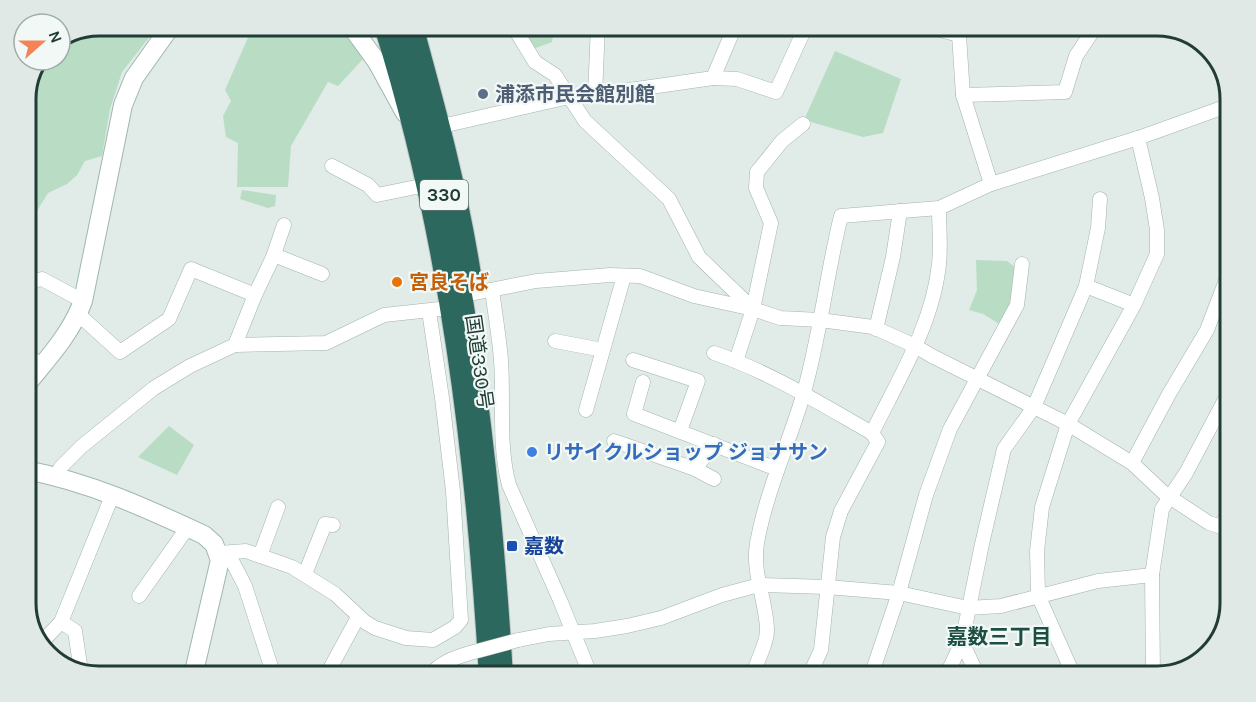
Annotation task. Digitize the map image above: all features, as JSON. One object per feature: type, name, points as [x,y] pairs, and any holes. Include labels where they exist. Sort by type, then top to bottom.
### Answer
[{"type":"highway","name":"国道330号","points":[[386,36],[426,185],[449,308],[466,426],[487,666]]},
{"type":"highway","name":"国道330号","points":[[403,36],[445,199],[460,277],[474,368],[492,517],[504,666]]},
{"type":"highway","points":[[417,36],[442,126],[467,241],[483,292],[474,368]]},
{"type":"street","points":[[36,372],[70,330],[80,307],[123,105],[134,78],[164,36]]},
{"type":"street","points":[[358,36],[377,62],[401,109],[410,120]]},
{"type":"street","points":[[519,36],[536,62],[555,75],[585,121],[669,199],[699,257],[753,309]]},
{"type":"street","points":[[596,95],[598,36]]},
{"type":"street","points":[[713,78],[731,36]]},
{"type":"street","points":[[442,126],[569,97],[713,78],[737,79],[776,92],[801,36]]},
{"type":"street","points":[[961,36],[963,95],[991,184]]},
{"type":"street","points":[[963,95],[1065,92],[1076,56],[1089,36]]},
{"type":"street","points":[[756,666],[768,632],[759,585],[756,551],[760,527],[803,394],[841,216],[939,208],[991,184],[1138,138],[1220,109]]},
{"type":"street","points":[[736,361],[753,309],[771,223],[756,188],[757,172],[782,141],[803,124]]},
{"type":"street","points":[[1070,666],[1038,595],[1037,551],[1042,507],[1068,424],[1134,305],[1157,254],[1157,230],[1152,198],[1138,138]]},
{"type":"street","points":[[332,166],[368,184],[377,195],[426,185]]},
{"type":"street","points":[[951,666],[962,642],[1004,449],[1034,407],[1086,286],[1098,228],[1100,199]]},
{"type":"street","points":[[872,433],[915,346],[930,308],[939,265],[939,208]]},
{"type":"street","points":[[876,329],[893,257],[900,211]]},
{"type":"street","points":[[235,345],[274,255],[284,225]]},
{"type":"street","points":[[274,255],[322,274]]},
{"type":"street","points":[[874,666],[926,495],[950,429],[1017,305],[1023,264]]},
{"type":"street","points":[[36,279],[42,279],[80,307],[120,352],[169,319],[191,269],[255,295]]},
{"type":"street","points":[[586,666],[513,497],[505,469],[501,359],[483,292],[536,281],[610,275],[640,276],[694,296],[753,309],[780,318],[820,320],[876,329],[915,346],[1068,424],[1132,463],[1170,497],[1209,523],[1220,527]]},
{"type":"street","points":[[586,410],[624,276]]},
{"type":"street","points":[[1086,286],[1134,305]]},
{"type":"street","points":[[1132,463],[1207,330],[1220,296]]},
{"type":"street","points":[[56,476],[61,467],[82,446],[154,388],[190,366],[235,345],[326,343],[384,315],[449,308]]},
{"type":"street","points":[[219,553],[246,551],[292,567],[334,594],[358,617],[375,628],[406,638],[433,640],[455,627],[461,620],[453,491],[429,311]]},
{"type":"street","points":[[555,341],[603,350]]},
{"type":"street","points":[[714,353],[736,361],[803,394],[872,433],[878,442],[841,511],[833,537],[821,650],[814,666]]},
{"type":"street","points":[[633,360],[698,381],[680,431]]},
{"type":"street","points":[[36,362],[41,366]]},
{"type":"street","points":[[643,382],[634,414],[777,469]]},
{"type":"street","points":[[1153,666],[1152,575],[1162,509],[1186,473],[1220,409]]},
{"type":"street","points":[[614,441],[695,469],[714,479]]},
{"type":"street","points":[[695,469],[714,444]]},
{"type":"street","points":[[36,472],[56,476],[130,501],[209,538],[219,553],[220,560],[195,666]]},
{"type":"street","points":[[46,637],[61,622],[112,496]]},
{"type":"street","points":[[260,556],[278,507]]},
{"type":"street","points":[[305,574],[325,524],[333,525]]},
{"type":"street","points":[[139,596],[188,527]]},
{"type":"street","points":[[219,553],[231,559],[245,586],[271,666]]},
{"type":"street","points":[[439,666],[470,653],[518,640],[604,630],[661,618],[722,595],[759,585],[827,587],[898,593],[968,608],[1001,606],[1098,580],[1152,575]]},
{"type":"street","points":[[331,666],[358,617]]},
{"type":"street","points":[[61,622],[75,631],[80,663]]},
{"type":"street","points":[[962,642],[973,666]]},
{"type":"green space","points":[[99,36],[150,36],[122,72],[110,109],[102,156],[85,161],[77,175],[67,184],[48,193],[36,212],[36,95],[42,72],[72,72],[72,42]]},
{"type":"green space","points":[[249,36],[349,36],[364,58],[338,86],[328,82],[291,146],[288,187],[237,187],[238,143],[226,137],[223,116],[231,101],[225,90]]},
{"type":"green space","points":[[525,36],[553,36],[552,42],[533,49]]},
{"type":"green space","points":[[835,51],[901,79],[883,133],[863,137],[804,120]]},
{"type":"green space","points":[[242,190],[276,195],[275,206],[268,208],[240,199]]},
{"type":"green space","points":[[976,260],[1007,261],[1016,268],[1013,303],[1001,325],[983,314],[969,310],[977,290]]},
{"type":"green space","points":[[169,426],[194,445],[177,475],[138,457]]},
{"type":"place","name":"浦添市民会館別館","points":[[483,94]]},
{"type":"place","name":"宮良そば","points":[[397,282]]},
{"type":"place","name":"リサイクルショップ ジョナサン","points":[[532,452]]},
{"type":"place","name":"嘉数","points":[[512,546]]},
{"type":"district","name":"嘉数三丁目","points":[[999,637]]}]
